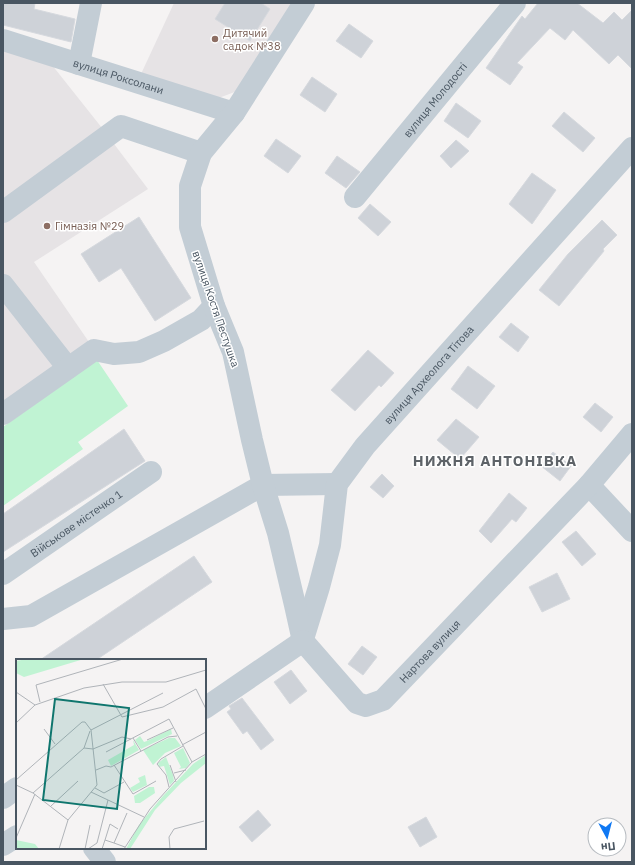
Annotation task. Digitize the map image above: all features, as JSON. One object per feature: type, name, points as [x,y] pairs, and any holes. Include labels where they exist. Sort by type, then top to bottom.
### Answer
[{"type":"street","points":[[80,64],[91,3]]},
{"type":"street","name":"вулиця Костя Пестушка","points":[[303,641],[296,605],[278,533],[263,485],[233,352],[214,306],[190,227],[190,186],[201,153],[234,113],[304,3]]},
{"type":"street","name":"вулиця Молодості","points":[[355,197],[516,3]]},
{"type":"street","name":"вулиця Роксолани","points":[[3,40],[234,113]]},
{"type":"street","points":[[3,212],[122,126],[201,153]]},
{"type":"street","name":"вулиця Археолога Тітова","points":[[303,641],[330,545],[337,484],[365,446],[632,148]]},
{"type":"street","points":[[3,285],[68,368]]},
{"type":"street","points":[[3,414],[94,350],[114,354],[139,352],[164,341],[200,320],[214,306]]},
{"type":"street","name":"Нартова вулиця","points":[[303,641],[357,703],[366,706],[383,700],[589,485],[632,434]]},
{"type":"street","name":"Військове містечко 1","points":[[3,574],[150,472]]},
{"type":"street","points":[[3,619],[31,616],[263,485],[337,484]]},
{"type":"street","points":[[589,485],[632,531]]},
{"type":"street","points":[[206,707],[303,641]]},
{"type":"street","points":[[3,798],[16,789]]},
{"type":"street","points":[[3,845],[16,837]]},
{"type":"street","points":[[95,849],[105,862]]},
{"type":"shaded area","name":"Дитячий садок №38","points":[[174,3],[294,3],[240,90],[216,99],[141,74]]},
{"type":"shaded area","name":"Гімназія №29","points":[[3,49],[52,65],[148,189],[34,262],[91,345],[3,408]]},
{"type":"green space","points":[[97,360],[128,406],[78,442],[83,449],[3,506],[3,427]]},
{"type":"building","points":[[3,3],[35,3],[34,9],[75,19],[71,42],[3,25]]},
{"type":"building","points":[[225,3],[261,3],[270,9],[250,41],[215,19]]},
{"type":"building","points":[[538,3],[577,3],[603,23],[614,12],[622,20],[632,10],[632,69],[618,55],[609,64],[573,30],[565,40],[550,28],[517,63],[523,67],[510,85],[486,68],[522,16],[525,19]]},
{"type":"building","points":[[349,24],[373,41],[361,58],[336,41]]},
{"type":"building","points":[[312,77],[337,94],[325,112],[300,95]]},
{"type":"building","points":[[456,103],[481,121],[468,138],[444,121]]},
{"type":"building","points":[[564,112],[595,138],[583,152],[552,126]]},
{"type":"building","points":[[276,139],[301,156],[288,173],[264,156]]},
{"type":"building","points":[[456,140],[469,151],[451,168],[440,156]]},
{"type":"building","points":[[337,156],[360,172],[346,188],[325,173]]},
{"type":"building","points":[[532,173],[556,190],[532,224],[509,204]]},
{"type":"building","points":[[370,204],[391,222],[378,236],[358,218]]},
{"type":"building","points":[[139,217],[191,298],[155,321],[121,268],[99,282],[81,254]]},
{"type":"building","points":[[602,220],[617,235],[603,249],[604,251],[559,306],[539,290],[568,254]]},
{"type":"building","points":[[511,323],[529,337],[518,352],[499,337]]},
{"type":"building","points":[[368,350],[394,373],[381,387],[379,385],[355,411],[331,390]]},
{"type":"building","points":[[468,366],[495,386],[477,409],[451,389]]},
{"type":"building","points":[[595,403],[613,417],[601,432],[583,417]]},
{"type":"building","points":[[456,419],[479,437],[460,459],[437,440]]},
{"type":"building","points":[[124,429],[145,461],[3,552],[3,514]]},
{"type":"building","points":[[553,452],[571,466],[560,481],[541,466]]},
{"type":"building","points":[[382,474],[394,486],[383,498],[370,487]]},
{"type":"building","points":[[509,493],[527,508],[516,522],[512,519],[491,543],[479,531]]},
{"type":"building","points":[[576,531],[596,554],[582,566],[562,542]]},
{"type":"building","points":[[194,556],[212,582],[97,659],[41,659]]},
{"type":"building","points":[[557,573],[570,599],[542,612],[529,587]]},
{"type":"building","points":[[362,646],[377,657],[363,675],[348,664]]},
{"type":"building","points":[[291,670],[307,691],[290,704],[274,682]]},
{"type":"building","points":[[242,698],[274,740],[261,750],[247,731],[243,734],[227,712],[231,709],[229,706]]},
{"type":"building","points":[[258,810],[271,825],[252,842],[239,827]]},
{"type":"building","points":[[426,817],[437,837],[420,847],[408,827]]},
{"type":"place","name":"Дитячий садок №38","points":[[215,39]]},
{"type":"place","name":"Гімназія №29","points":[[47,226]]},
{"type":"district","name":"НИЖНЯ АНТОНІВКА","points":[[495,460]]}]
